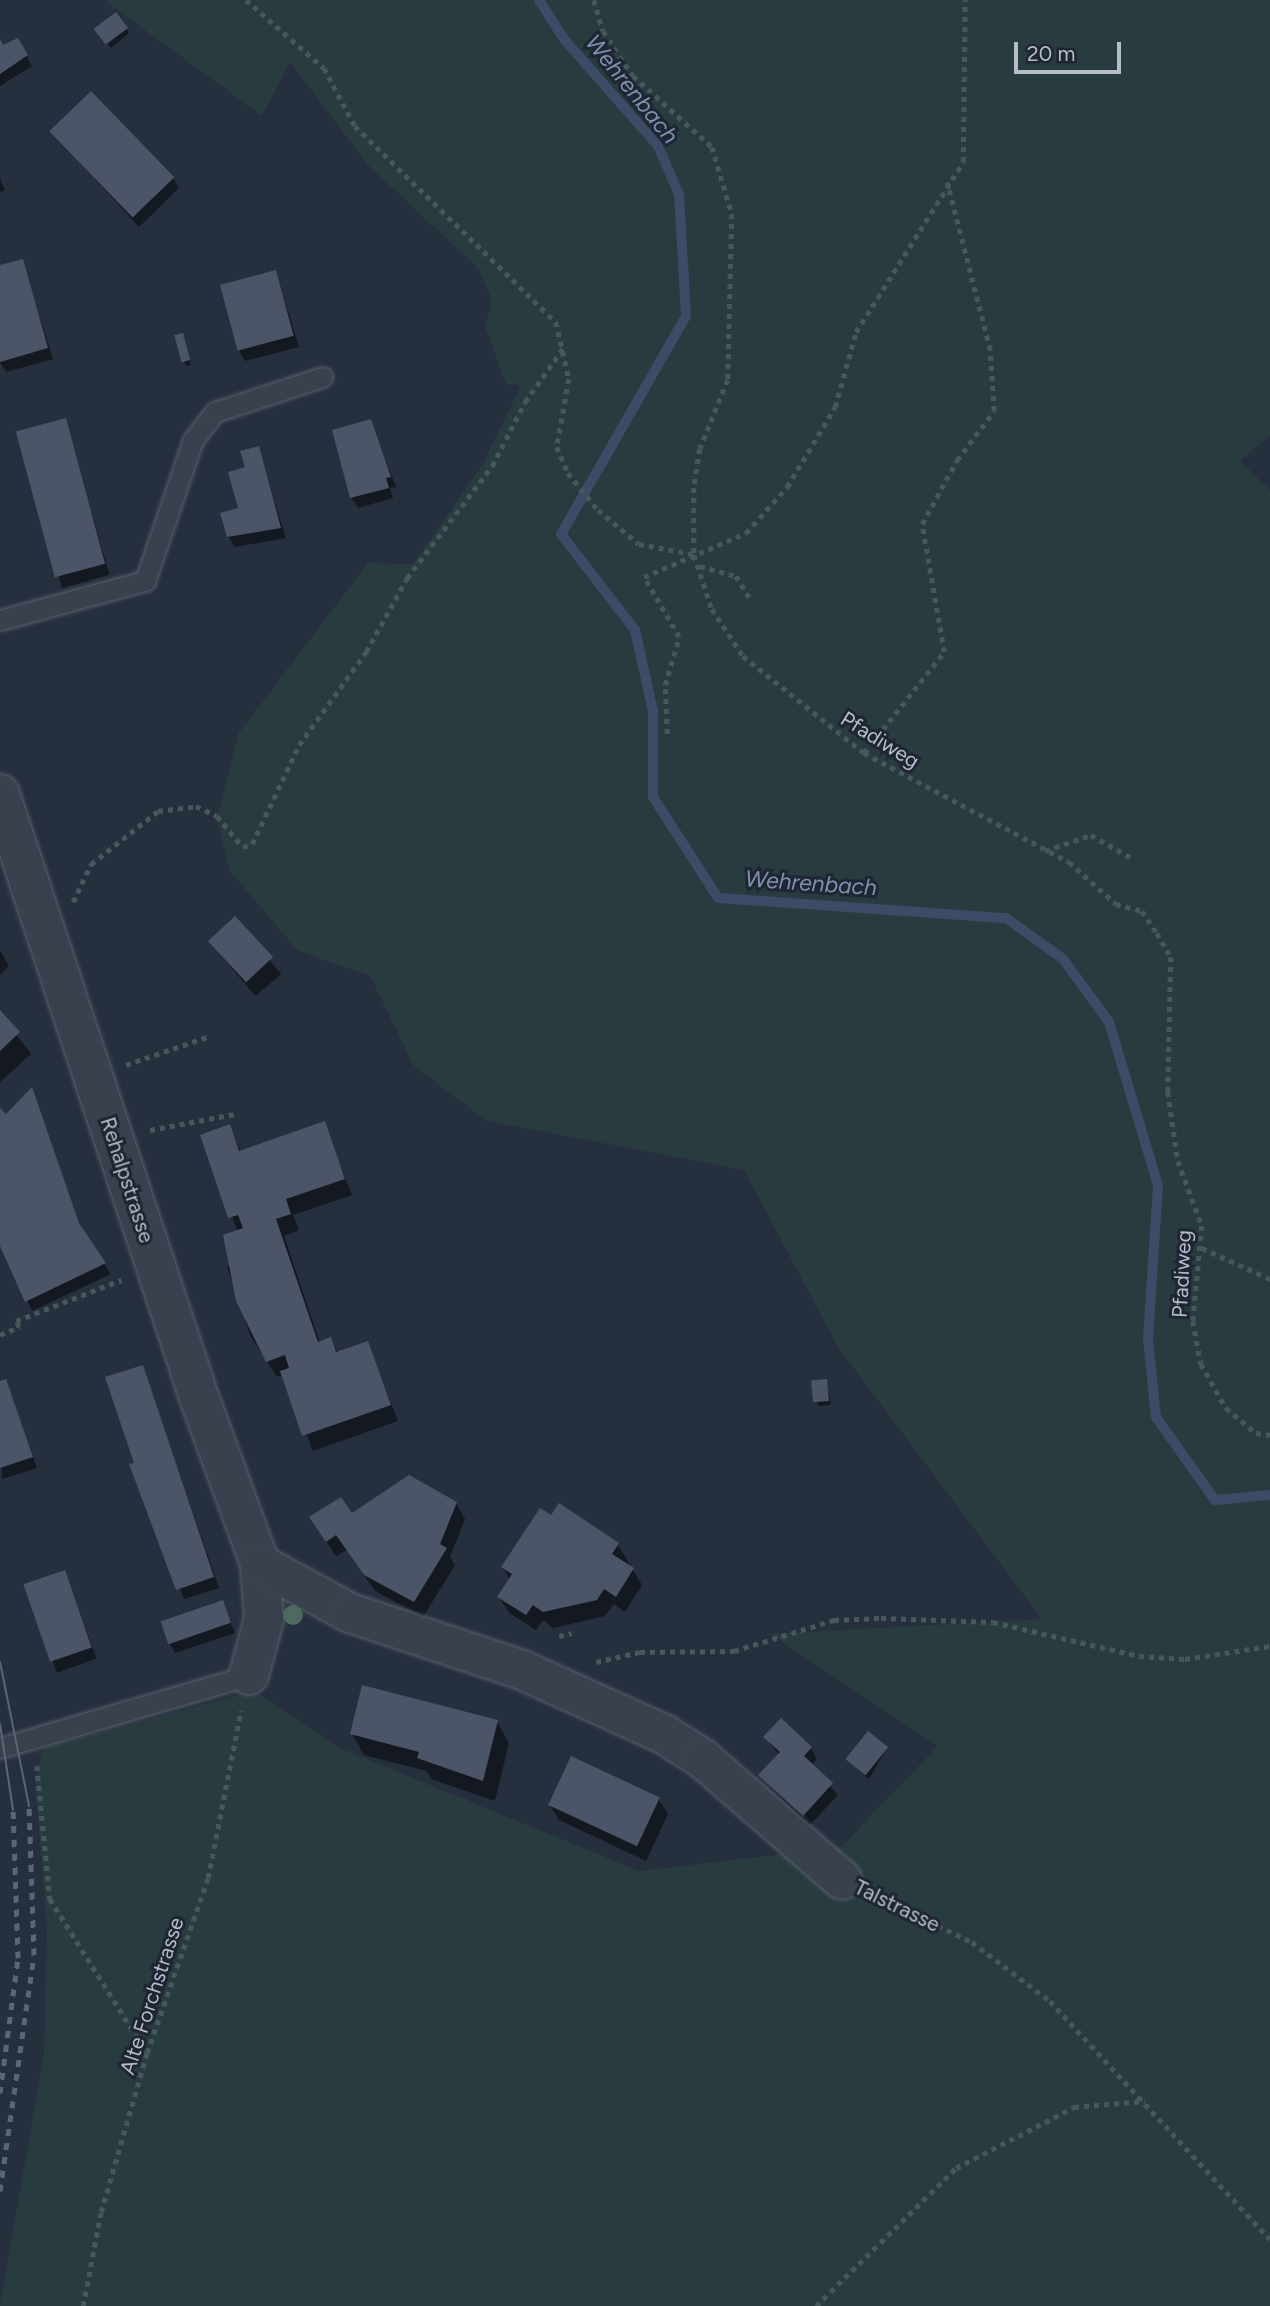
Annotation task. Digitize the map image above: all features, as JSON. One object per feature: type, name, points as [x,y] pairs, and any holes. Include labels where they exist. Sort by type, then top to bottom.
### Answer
[{"type":"street","name":"Rehalpstrasse","points":[[0,794],[8,848],[37,908],[260,1564],[264,1619],[247,1685]]},
{"type":"street","name":"Talstrasse","points":[[260,1564],[327,1603],[466,1654],[522,1670],[664,1734],[703,1759],[842,1880]]},
{"type":"lane","points":[[0,620],[145,581],[193,440],[215,412],[322,377]]},
{"type":"lane","points":[[0,1748],[247,1685]]},
{"type":"path","points":[[246,0],[324,68],[371,143],[538,300],[556,322],[565,347],[569,379],[557,447],[568,473],[598,510],[639,544],[694,555]]},
{"type":"path","points":[[593,0],[603,31],[633,76],[712,147],[732,214],[727,380],[700,449],[694,555]]},
{"type":"path","points":[[667,734],[665,685],[679,637],[644,577],[746,533],[787,487],[835,407],[856,332],[947,181],[963,162],[965,0]]},
{"type":"path","points":[[864,753],[944,652],[922,524],[957,460],[994,411],[989,350],[947,181]]},
{"type":"path","points":[[37,908],[62,910],[80,897],[91,864],[158,811],[196,806],[217,816],[243,847],[252,844],[299,745],[366,652],[407,578],[492,466],[525,402],[565,347]]},
{"type":"path","name":"Pfadiweg","points":[[694,555],[701,566],[712,609],[743,656],[864,753],[1069,862],[1116,904],[1142,911],[1171,957],[1168,1092],[1178,1161],[1202,1226],[1193,1321],[1201,1364],[1226,1408],[1256,1433],[1270,1435]]},
{"type":"path","points":[[701,566],[736,576],[751,600]]},
{"type":"path","points":[[1045,851],[1091,835],[1130,857]]},
{"type":"path","points":[[112,1069],[207,1037]]},
{"type":"path","points":[[146,1131],[235,1114]]},
{"type":"path","points":[[1202,1248],[1270,1279]]},
{"type":"path","points":[[0,1335],[19,1327],[16,1321],[131,1276]]},
{"type":"path","points":[[580,1665],[640,1652],[734,1651],[834,1620],[881,1618],[993,1622],[1151,1657],[1224,1656],[1270,1646]]},
{"type":"path","points":[[559,1636],[572,1633]]},
{"type":"path","name":"Alte Forchstrasse","points":[[83,2306],[101,2212],[148,2053],[208,1878],[247,1685]]},
{"type":"path","points":[[34,1738],[50,1899],[148,2053]]},
{"type":"path","name":"Talstrasse","points":[[842,1880],[972,1942],[1012,1971],[1146,2101],[1270,2239]]},
{"type":"path","points":[[816,2306],[957,2168],[1074,2108],[1146,2101]]},
{"type":"green space","points":[[104,0],[1270,0],[1270,435],[1240,461],[1270,490],[1270,2306],[0,2306],[44,2053],[47,1928],[35,1780],[43,1748],[254,1691],[342,1749],[639,1871],[841,1847],[938,1746],[770,1634],[1042,1619],[839,1349],[744,1170],[487,1121],[414,1066],[370,976],[297,950],[230,871],[217,818],[238,734],[368,563],[413,564],[483,464],[521,385],[506,384],[485,327],[492,300],[478,268],[368,165],[290,62],[262,116]]},
{"type":"building","points":[[116,12],[128,28],[106,45],[94,29]]},
{"type":"building","points":[[18,38],[28,55],[0,74],[0,39],[3,45]]},
{"type":"building","points":[[91,91],[174,177],[133,218],[49,131]]},
{"type":"building","points":[[23,259],[48,348],[0,362],[0,265]]},
{"type":"building","points":[[276,270],[294,336],[238,351],[220,285]]},
{"type":"building","points":[[183,333],[190,360],[182,362],[174,335]]},
{"type":"building","points":[[66,418],[105,564],[55,577],[16,431]]},
{"type":"building","points":[[371,419],[391,477],[386,478],[389,488],[350,498],[332,430]]},
{"type":"building","points":[[259,446],[281,528],[227,537],[220,513],[238,508],[228,472],[245,467],[240,451]]},
{"type":"building","points":[[235,916],[273,957],[246,982],[208,941]]},
{"type":"building","points":[[0,1010],[20,1032],[0,1051]]},
{"type":"building","points":[[32,1087],[79,1223],[106,1263],[25,1302],[0,1246],[0,1108],[6,1114]]},
{"type":"building","points":[[325,1121],[345,1179],[286,1199],[291,1214],[276,1219],[318,1342],[331,1337],[336,1352],[368,1341],[391,1405],[302,1436],[280,1371],[289,1368],[285,1355],[266,1362],[236,1301],[223,1235],[243,1228],[238,1215],[228,1218],[200,1135],[230,1124],[239,1151]]},
{"type":"building","points":[[143,1365],[214,1577],[176,1590],[129,1464],[134,1463],[105,1377]]},
{"type":"building","points":[[6,1379],[33,1457],[0,1468],[0,1381]]},
{"type":"building","points":[[827,1379],[829,1401],[813,1402],[811,1380]]},
{"type":"building","points":[[409,1475],[457,1502],[440,1544],[447,1548],[414,1602],[364,1575],[336,1535],[326,1542],[309,1517],[341,1497],[352,1513]]},
{"type":"building","points":[[559,1503],[619,1543],[612,1554],[634,1568],[616,1597],[604,1589],[597,1600],[543,1612],[533,1605],[526,1615],[497,1597],[512,1574],[501,1567],[540,1508],[551,1515]]},
{"type":"building","points":[[65,1570],[92,1648],[50,1662],[23,1584]]},
{"type":"building","points":[[223,1600],[231,1623],[168,1644],[161,1621]]},
{"type":"building","points":[[362,1685],[498,1720],[483,1781],[417,1758],[419,1752],[350,1734]]},
{"type":"building","points":[[781,1718],[812,1747],[804,1756],[833,1783],[803,1816],[758,1775],[780,1752],[763,1737]]},
{"type":"building","points":[[868,1731],[888,1747],[866,1775],[845,1759]]},
{"type":"building","points":[[571,1756],[660,1797],[637,1846],[548,1805]]},
{"type":"waterway","name":"Wehrenbach","points":[[539,0],[564,39],[658,146],[679,194],[686,316],[561,534],[635,630],[653,711],[653,797],[718,898],[1006,918],[1063,959],[1109,1022],[1158,1185],[1148,1340],[1156,1417],[1215,1500],[1270,1495]]},
{"type":"tram line","points":[[0,1662],[29,1806]]},
{"type":"tram line","points":[[0,1724],[13,1810]]},
{"type":"railway","points":[[0,2191],[34,1955],[29,1806]]},
{"type":"railway","points":[[0,2093],[18,1958],[13,1810]]}]
